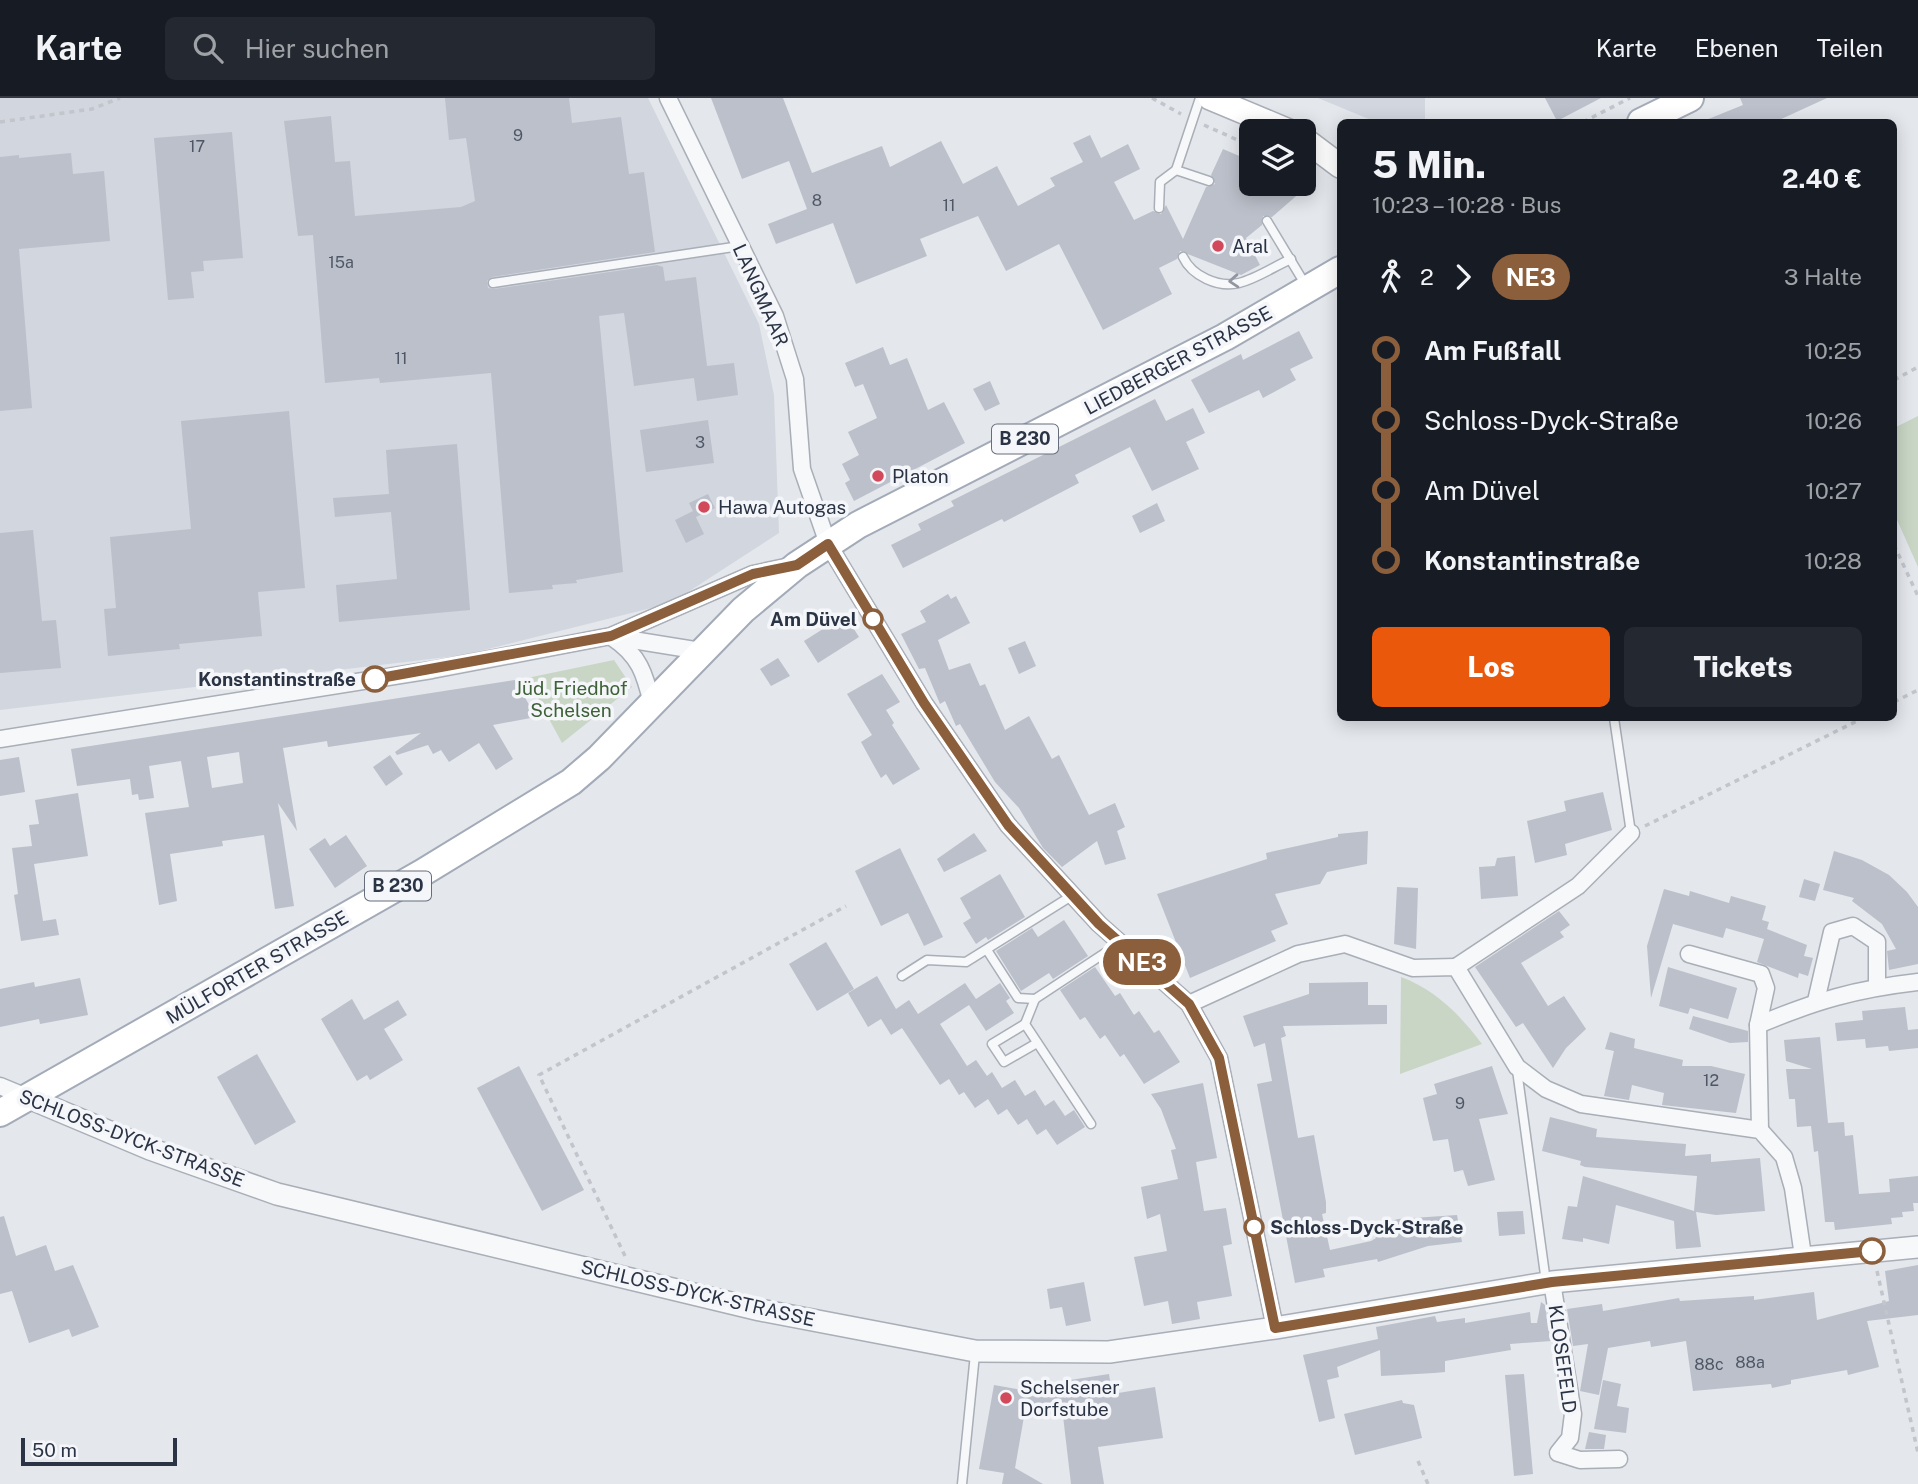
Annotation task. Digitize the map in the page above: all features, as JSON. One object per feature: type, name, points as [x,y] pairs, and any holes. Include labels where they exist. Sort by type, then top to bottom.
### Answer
[{"type":"main road","points":[[1210,98],[1260,119]]},
{"type":"main road","points":[[1647,119],[1690,98]]},
{"type":"main road","points":[[1316,141],[1337,147]]},
{"type":"main road","points":[[1316,147],[1337,164]]},
{"type":"main road","name":"LIEDBERGER STRASSE","points":[[828,544],[858,525],[1225,337],[1337,272]]},
{"type":"main road","name":"MÜLFORTER STRASSE","points":[[0,1113],[539,804],[600,758],[743,610],[797,565],[828,544]]},
{"type":"street","name":"LANGMAAR","points":[[668,98],[775,316],[795,379],[802,469],[828,544]]},
{"type":"street","points":[[828,544],[924,703],[1008,825],[1073,895],[1189,1004],[1219,1058],[1275,1328]]},
{"type":"street","points":[[0,739],[432,670],[611,636],[753,574],[797,565]]},
{"type":"street","points":[[611,636],[701,651]]},
{"type":"street","points":[[611,636],[629,648],[641,663],[652,704]]},
{"type":"street","points":[[1189,1004],[1298,954],[1345,944],[1413,968],[1456,967],[1578,886],[1631,834]]},
{"type":"street","points":[[1816,1001],[1832,932],[1853,926],[1877,942],[1877,986]]},
{"type":"street","points":[[1689,954],[1761,974],[1766,988],[1758,1026],[1760,1130]]},
{"type":"street","points":[[1456,967],[1517,1067],[1546,1089],[1581,1104],[1760,1130],[1784,1157],[1793,1188],[1803,1256]]},
{"type":"street","points":[[1758,1026],[1816,1001],[1877,986],[1918,982]]},
{"type":"street","name":"SCHLOSS-DYCK-STRASSE","points":[[0,1086],[150,1150],[277,1194],[760,1310],[975,1351],[1109,1352],[1549,1283],[1803,1256],[1918,1247]]},
{"type":"street","name":"KLOSEFELD","points":[[1549,1283],[1573,1414],[1570,1438],[1558,1453],[1580,1460],[1619,1459]]},
{"type":"lane","points":[[1159,208],[1160,182],[1176,170],[1200,98]]},
{"type":"lane","points":[[1176,170],[1209,181]]},
{"type":"lane","points":[[1267,221],[1307,289]]},
{"type":"lane","points":[[493,282],[740,246]]},
{"type":"lane","points":[[1182,257],[1187,266],[1202,279],[1238,283],[1291,259]]},
{"type":"lane","points":[[1614,721],[1631,834]]},
{"type":"lane","points":[[902,976],[927,960],[966,962],[1073,895]]},
{"type":"lane","points":[[1037,1044],[1004,1062],[992,1044],[1025,1024],[1035,999],[1121,942]]},
{"type":"lane","points":[[987,950],[1018,998],[1035,999]]},
{"type":"lane","points":[[1025,1024],[1091,1124]]},
{"type":"lane","points":[[1517,1067],[1549,1283]]},
{"type":"lane","points":[[962,1484],[975,1351]]},
{"type":"path","points":[[0,122],[92,109],[120,98]]},
{"type":"path","points":[[1589,119],[1630,98]]},
{"type":"path","points":[[1897,378],[1918,367]]},
{"type":"path","points":[[1897,551],[1918,596]]},
{"type":"path","points":[[1897,700],[1918,690]]},
{"type":"path","points":[[1631,834],[1857,721]]},
{"type":"path","points":[[637,1280],[539,1075],[846,906]]},
{"type":"path","points":[[1872,1251],[1918,1453]]},
{"type":"path","points":[[1418,1461],[1428,1484]]},
{"type":"shaded area","points":[[0,98],[648,98],[759,324],[774,395],[779,533],[671,603],[464,655],[0,710]]},
{"type":"shaded area","points":[[1318,98],[1425,98],[1425,119],[1369,119]]},
{"type":"green space","points":[[1918,416],[1918,567],[1897,520],[1897,426]]},
{"type":"green space","name":"Jüd. Friedhof Schelsen","points":[[614,660],[632,687],[562,743],[527,678]]},
{"type":"green space","points":[[1401,977],[1414,982],[1446,1004],[1482,1044],[1400,1074]]},
{"type":"building","points":[[445,98],[569,98],[572,123],[621,117],[629,174],[644,172],[655,252],[492,277],[487,281],[488,288],[657,265],[663,267],[665,281],[696,277],[707,366],[734,363],[738,395],[697,401],[694,378],[634,386],[624,313],[599,316],[623,572],[576,580],[577,583],[552,585],[553,589],[509,593],[491,373],[380,383],[379,378],[325,383],[313,235],[298,236],[284,121],[331,116],[335,162],[350,161],[355,216],[461,207],[475,201],[466,138],[449,140]]},
{"type":"building","points":[[711,98],[783,98],[812,173],[882,146],[890,167],[941,141],[963,184],[997,166],[1018,206],[1055,186],[1050,178],[1083,162],[1073,143],[1090,135],[1101,158],[1128,144],[1140,169],[1114,182],[1134,220],[1153,211],[1161,214],[1166,205],[1183,239],[1206,187],[1215,184],[1211,175],[1223,149],[1239,156],[1239,196],[1296,196],[1272,217],[1263,216],[1262,225],[1246,238],[1260,265],[1241,275],[1180,251],[1177,259],[1159,268],[1172,294],[1103,330],[1059,244],[1006,271],[978,216],[920,239],[927,256],[856,284],[833,223],[776,244],[768,224],[807,209],[789,161],[742,179]]},
{"type":"building","points":[[1545,98],[1601,98],[1561,119],[1556,119]]},
{"type":"building","points":[[1740,98],[1827,98],[1782,119],[1708,119],[1743,105]]},
{"type":"building","points":[[232,132],[243,258],[203,261],[204,271],[191,272],[194,298],[168,300],[154,138]]},
{"type":"building","points":[[71,153],[73,174],[104,171],[110,241],[19,249],[32,408],[0,411],[0,157]]},
{"type":"building","points":[[1299,331],[1313,358],[1290,369],[1296,380],[1263,398],[1259,390],[1209,413],[1191,380],[1241,354],[1243,360]]},
{"type":"building","points":[[883,347],[890,365],[907,358],[928,410],[944,402],[965,443],[854,501],[845,483],[850,480],[842,464],[859,455],[848,432],[877,418],[863,384],[855,387],[845,363]]},
{"type":"building","points":[[990,381],[1000,404],[985,411],[973,389]]},
{"type":"building","points":[[1155,399],[1166,421],[1193,408],[1205,433],[1186,442],[1199,469],[1152,491],[1130,447],[1075,475],[1079,483],[1004,522],[1002,519],[903,568],[891,545],[921,530],[918,524],[954,506],[951,501]]},
{"type":"building","points":[[289,411],[305,588],[258,592],[262,636],[179,644],[180,649],[108,656],[104,609],[116,608],[110,537],[191,529],[181,421]]},
{"type":"building","points":[[708,420],[714,463],[646,472],[640,430]]},
{"type":"building","points":[[457,444],[470,610],[339,622],[336,585],[397,579],[391,512],[335,517],[333,498],[389,494],[386,450]]},
{"type":"building","points":[[708,494],[715,508],[696,517],[695,515],[704,534],[686,543],[675,520],[693,511],[689,503]]},
{"type":"building","points":[[1157,503],[1165,521],[1140,533],[1132,516]]},
{"type":"building","points":[[33,530],[42,621],[56,620],[61,668],[0,673],[0,533]]},
{"type":"building","points":[[948,594],[951,599],[956,596],[970,623],[938,640],[949,670],[970,663],[980,686],[985,684],[1005,730],[1029,716],[1052,759],[1059,755],[1089,815],[1115,803],[1125,827],[1117,831],[1126,859],[1105,865],[1097,841],[1062,867],[1043,848],[1019,808],[995,782],[960,724],[956,726],[945,701],[940,704],[925,668],[919,669],[901,634],[926,622],[920,611]]},
{"type":"building","points":[[845,615],[859,637],[818,663],[804,641]]},
{"type":"building","points":[[1025,641],[1036,666],[1019,674],[1008,648]]},
{"type":"building","points":[[778,658],[790,676],[771,686],[760,669]]},
{"type":"building","points":[[882,674],[900,702],[886,710],[894,723],[892,725],[920,769],[893,785],[886,774],[881,778],[861,742],[872,735],[847,694]]},
{"type":"building","points":[[515,680],[536,717],[493,725],[513,759],[496,770],[479,743],[449,762],[441,750],[433,754],[428,745],[397,755],[395,752],[421,733],[328,747],[327,741],[283,748],[297,831],[278,803],[294,906],[275,909],[264,835],[222,841],[223,846],[170,854],[177,901],[159,905],[145,813],[189,807],[181,761],[149,766],[154,798],[139,800],[138,794],[132,795],[130,779],[77,786],[71,749]],"holes":[[[239,752],[243,783],[212,788],[207,757]]]},
{"type":"building","points":[[390,755],[403,774],[386,786],[373,767]]},
{"type":"building","points":[[19,757],[25,792],[0,796],[0,760]]},
{"type":"building","points":[[1603,792],[1612,830],[1565,844],[1567,855],[1535,863],[1527,821],[1566,811],[1564,801]]},
{"type":"building","points":[[78,793],[88,856],[34,864],[43,921],[56,919],[59,935],[21,941],[14,895],[18,894],[12,848],[32,846],[29,825],[39,824],[35,800]]},
{"type":"building","points":[[1368,831],[1367,864],[1327,872],[1320,884],[1275,894],[1288,924],[1271,931],[1276,941],[1190,978],[1157,894],[1267,859],[1266,853],[1338,837],[1338,834]]},
{"type":"building","points":[[974,833],[987,851],[944,872],[937,859]]},
{"type":"building","points":[[346,835],[367,866],[335,888],[309,849],[325,838],[330,846]]},
{"type":"building","points":[[900,848],[943,937],[924,946],[908,913],[881,926],[855,871]]},
{"type":"building","points":[[1834,851],[1862,860],[1889,875],[1907,892],[1918,907],[1918,964],[1889,970],[1887,951],[1896,949],[1882,924],[1852,901],[1854,898],[1823,890]]},
{"type":"building","points":[[1515,856],[1518,896],[1481,899],[1479,867],[1495,866],[1497,858]]},
{"type":"building","points":[[1000,874],[1025,917],[988,940],[986,937],[976,944],[963,923],[971,918],[960,898]]},
{"type":"building","points":[[1804,879],[1820,884],[1815,901],[1799,897]]},
{"type":"building","points":[[1397,887],[1418,888],[1416,949],[1394,944]]},
{"type":"building","points":[[1664,889],[1689,896],[1690,891],[1729,903],[1731,896],[1766,906],[1762,920],[1769,922],[1767,929],[1807,945],[1804,956],[1813,958],[1808,976],[1799,973],[1798,978],[1757,962],[1764,939],[1726,928],[1723,938],[1673,924],[1651,998],[1647,946]]},
{"type":"building","points":[[1559,911],[1570,925],[1560,932],[1564,937],[1521,963],[1548,1006],[1564,996],[1586,1029],[1566,1048],[1553,1068],[1523,1023],[1516,1027],[1475,967]]},
{"type":"building","points":[[1064,920],[1088,956],[1053,979],[1049,973],[1021,991],[996,951],[1032,928],[1038,937]]},
{"type":"building","points":[[826,942],[854,989],[817,1011],[789,964]]},
{"type":"building","points":[[1095,967],[1115,996],[1120,993],[1134,1015],[1139,1011],[1154,1033],[1159,1030],[1180,1062],[1144,1084],[1124,1054],[1120,1057],[1105,1035],[1100,1039],[1085,1017],[1080,1020],[1060,990]]},
{"type":"building","points":[[1668,967],[1737,988],[1728,1019],[1690,1008],[1688,1014],[1659,1006]]},
{"type":"building","points":[[877,976],[896,1009],[909,1000],[918,1014],[965,983],[976,999],[1000,983],[1010,998],[1006,1001],[1014,1013],[986,1031],[969,1005],[940,1024],[967,1066],[976,1060],[987,1076],[992,1072],[1002,1088],[1015,1080],[1025,1096],[1035,1090],[1045,1106],[1054,1100],[1065,1116],[1074,1110],[1085,1127],[1057,1145],[1046,1129],[1037,1135],[1027,1119],[1018,1125],[1007,1109],[998,1115],[988,1099],[975,1108],[964,1092],[959,1095],[949,1079],[940,1085],[902,1028],[891,1035],[881,1019],[868,1027],[848,993]]},
{"type":"building","points":[[80,978],[88,1015],[40,1024],[39,1019],[0,1027],[0,989],[34,982],[35,987]]},
{"type":"building","points":[[1368,982],[1368,1005],[1387,1005],[1387,1024],[1283,1026],[1286,1036],[1281,1038],[1298,1138],[1314,1135],[1326,1202],[1326,1213],[1322,1214],[1330,1250],[1371,1241],[1376,1238],[1373,1230],[1380,1228],[1380,1224],[1398,1219],[1457,1215],[1462,1242],[1428,1246],[1378,1262],[1377,1259],[1323,1269],[1325,1277],[1295,1283],[1257,1084],[1272,1081],[1265,1043],[1254,1047],[1243,1016],[1309,994],[1309,983]]},
{"type":"building","points":[[352,999],[364,1020],[398,1000],[407,1015],[384,1029],[403,1060],[370,1080],[367,1075],[357,1081],[321,1019]]},
{"type":"building","points":[[1905,1007],[1908,1030],[1918,1029],[1918,1048],[1889,1051],[1888,1046],[1866,1048],[1865,1039],[1837,1041],[1835,1023],[1863,1020],[1862,1011]]},
{"type":"building","points":[[1693,1016],[1748,1031],[1748,1042],[1730,1043],[1689,1029]]},
{"type":"building","points":[[1610,1032],[1635,1039],[1634,1048],[1683,1060],[1682,1066],[1711,1066],[1745,1074],[1736,1113],[1662,1105],[1664,1093],[1632,1085],[1629,1100],[1604,1096],[1614,1051],[1605,1049]]},
{"type":"building","points":[[1820,1037],[1828,1123],[1844,1122],[1845,1136],[1853,1135],[1859,1194],[1890,1192],[1889,1179],[1918,1176],[1918,1203],[1913,1203],[1914,1211],[1902,1212],[1903,1217],[1891,1218],[1892,1224],[1835,1230],[1834,1222],[1825,1222],[1818,1151],[1814,1152],[1811,1126],[1797,1127],[1795,1099],[1789,1099],[1786,1069],[1812,1069],[1786,1061],[1784,1040]]},
{"type":"building","points":[[257,1054],[296,1122],[255,1145],[217,1077]]},
{"type":"building","points":[[519,1066],[584,1190],[542,1211],[477,1088]]},
{"type":"building","points":[[1492,1066],[1508,1114],[1479,1119],[1495,1180],[1468,1186],[1463,1170],[1454,1172],[1448,1139],[1433,1141],[1423,1098],[1437,1094],[1434,1084]]},
{"type":"building","points":[[1203,1083],[1217,1158],[1196,1162],[1204,1211],[1226,1208],[1232,1244],[1223,1246],[1232,1296],[1197,1302],[1200,1319],[1172,1324],[1168,1301],[1144,1306],[1134,1257],[1167,1251],[1160,1214],[1147,1219],[1141,1187],[1178,1179],[1171,1150],[1176,1149],[1161,1109],[1151,1094]]},
{"type":"building","points":[[1550,1117],[1597,1129],[1596,1137],[1686,1144],[1685,1156],[1711,1154],[1711,1162],[1760,1158],[1765,1211],[1716,1215],[1696,1212],[1701,1247],[1676,1249],[1674,1221],[1616,1205],[1609,1244],[1583,1238],[1583,1242],[1562,1239],[1568,1206],[1577,1207],[1583,1176],[1694,1211],[1697,1176],[1585,1167],[1580,1165],[1581,1161],[1542,1151]]},
{"type":"building","points":[[1523,1211],[1525,1234],[1499,1236],[1497,1212]]},
{"type":"building","points":[[4,1216],[16,1256],[46,1245],[55,1271],[73,1265],[99,1327],[72,1337],[69,1329],[29,1343],[12,1291],[0,1294],[0,1217]]},
{"type":"building","points":[[1918,1265],[1918,1315],[1867,1321],[1879,1367],[1848,1375],[1847,1370],[1791,1380],[1791,1384],[1772,1388],[1771,1384],[1693,1391],[1686,1341],[1651,1347],[1650,1341],[1608,1348],[1599,1395],[1580,1391],[1588,1344],[1573,1346],[1567,1309],[1602,1304],[1603,1311],[1679,1298],[1680,1301],[1754,1296],[1754,1300],[1814,1292],[1817,1320],[1889,1301],[1885,1271]]},
{"type":"building","points":[[1084,1282],[1091,1321],[1066,1326],[1062,1307],[1050,1309],[1047,1289]]},
{"type":"building","points":[[1541,1302],[1545,1305],[1551,1341],[1510,1344],[1511,1350],[1445,1361],[1445,1372],[1381,1376],[1380,1350],[1337,1367],[1339,1377],[1327,1380],[1335,1418],[1319,1422],[1303,1355],[1378,1339],[1376,1327],[1435,1316],[1437,1322],[1465,1318],[1465,1323],[1530,1312],[1531,1323],[1537,1323]]},
{"type":"building","points":[[1109,1374],[1112,1394],[1155,1387],[1163,1438],[1098,1447],[1104,1484],[1071,1484],[1063,1416],[1025,1411],[1015,1468],[1043,1484],[1002,1484],[1004,1473],[979,1469],[994,1385],[1066,1398],[1064,1381]]},
{"type":"building","points":[[1524,1374],[1533,1474],[1514,1476],[1505,1375]]},
{"type":"building","points":[[1603,1380],[1621,1384],[1617,1406],[1629,1408],[1626,1433],[1594,1429]]},
{"type":"building","points":[[1402,1400],[1403,1403],[1414,1405],[1422,1438],[1355,1455],[1344,1414]]},
{"type":"building","points":[[1589,1432],[1606,1435],[1604,1449],[1585,1449]]},
{"type":"bus line","name":"NE3","points":[[375,679],[486,661],[611,636],[708,596],[753,574],[797,565],[828,544],[924,703],[1008,825],[1099,924],[1189,1004],[1219,1058],[1275,1328],[1552,1282],[1872,1251]]},
{"type":"place","name":"Aral","points":[[1218,246]]},
{"type":"place","name":"Platon","points":[[878,476]]},
{"type":"place","name":"Hawa Autogas","points":[[704,507]]},
{"type":"place","name":"Am Düvel","points":[[873,619]]},
{"type":"place","name":"Konstantinstraße","points":[[375,679]]},
{"type":"place","name":"Schloss-Dyck-Straße","points":[[1254,1227]]},
{"type":"place","name":"Schelsener Dorfstube","points":[[1006,1398]]}]
